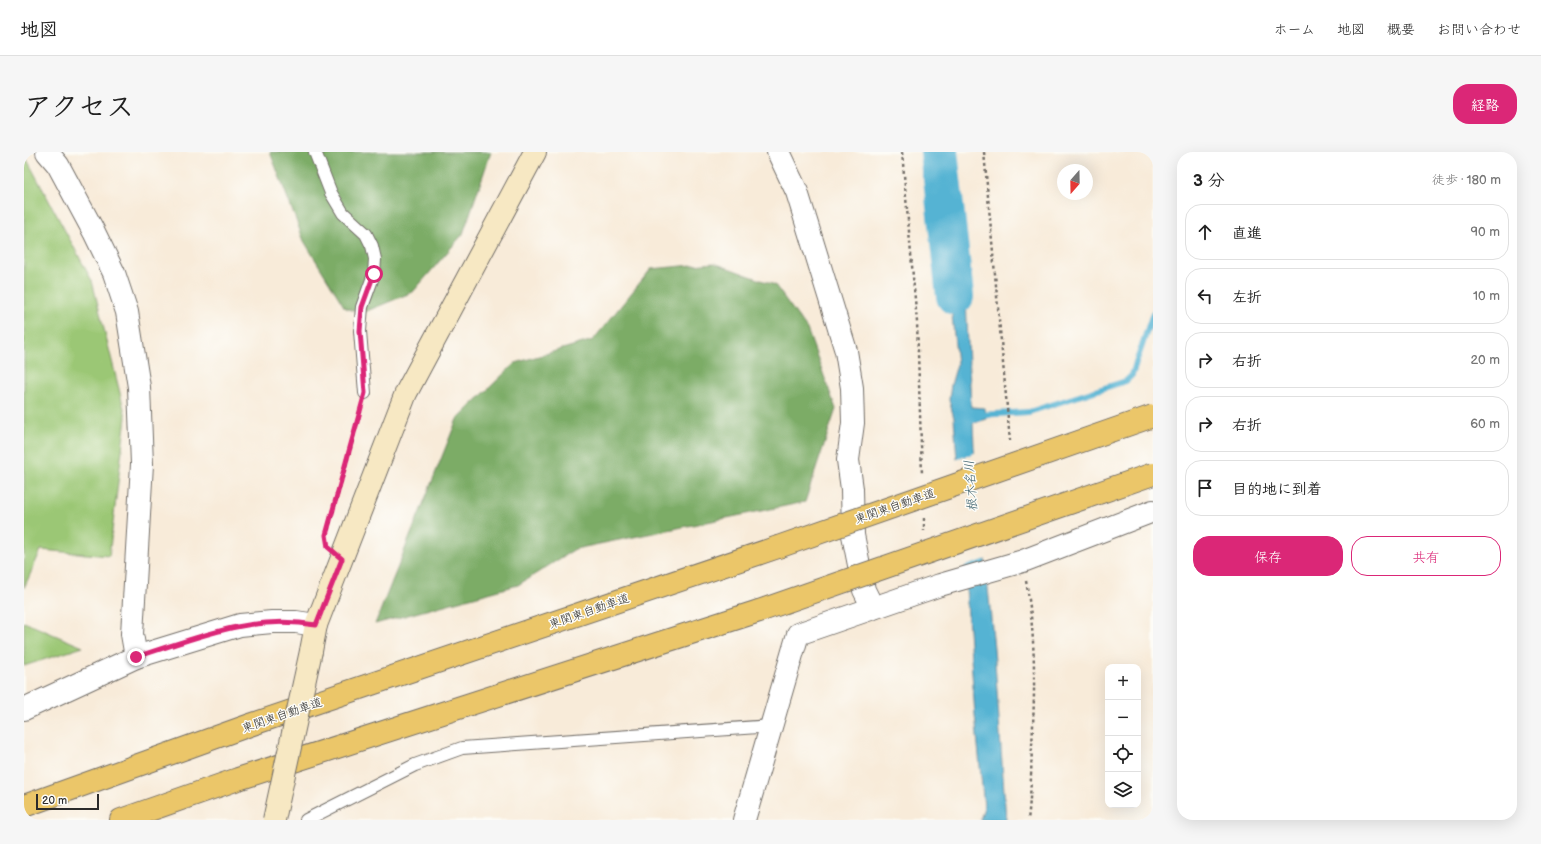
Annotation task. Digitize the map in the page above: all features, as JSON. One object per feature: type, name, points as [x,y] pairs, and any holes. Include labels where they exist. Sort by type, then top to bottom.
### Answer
[{"type":"highway","name":"東関東自動車道","points":[[24,806],[250,725],[778,547],[1153,416]]},
{"type":"highway","points":[[121,820],[245,777],[759,610],[1153,474]]},
{"type":"street","points":[[47,152],[58,165],[94,232],[114,273],[127,312],[139,387],[142,464],[132,634],[136,657]]},
{"type":"street","points":[[274,820],[316,625],[406,393],[535,152]]},
{"type":"street","points":[[778,152],[797,192],[846,351],[852,388],[853,423],[848,460],[852,489],[853,535],[864,590],[873,608]]},
{"type":"street","points":[[744,820],[798,634],[940,585],[1017,563],[1153,511]]},
{"type":"street","points":[[24,709],[136,657],[240,625],[296,622],[316,625]]},
{"type":"lane","points":[[315,152],[331,193],[343,213],[366,234],[372,246],[374,274],[362,307],[360,331],[365,393]]},
{"type":"lane","points":[[306,820],[415,764],[462,748],[771,726]]},
{"type":"path","points":[[902,152],[917,322],[922,479]]},
{"type":"path","points":[[984,152],[1010,441]]},
{"type":"path","points":[[342,559],[328,547],[326,535],[365,393]]},
{"type":"path","points":[[923,511],[924,534]]},
{"type":"path","points":[[1017,563],[1031,606],[1034,650],[1033,728],[1028,820]]},
{"type":"green space","points":[[270,152],[491,152],[463,234],[413,292],[362,313],[345,308],[304,241]]},
{"type":"green space","points":[[24,154],[92,281],[126,417],[109,556],[41,550],[24,588]]},
{"type":"green space","points":[[714,263],[775,285],[807,329],[836,409],[805,502],[575,549],[518,585],[375,624],[457,419],[515,363],[593,340],[651,269]]},
{"type":"green space","points":[[24,622],[83,647],[24,666]]},
{"type":"water","points":[[944,238],[961,259],[966,299],[971,407],[985,408],[986,419],[973,423],[974,447],[994,648],[1006,820],[980,820],[984,807],[975,715],[954,418],[949,400],[951,385],[957,364]]},
{"type":"pier","points":[[977,452],[987,559],[963,567],[955,460]]},
{"type":"waterway","name":"根木名川","points":[[939,152],[955,296]]},
{"type":"waterway","points":[[979,415],[1029,412],[1126,381],[1132,375],[1153,313]]},
{"type":"route","points":[[136,657],[240,625],[272,622],[296,622],[316,625],[342,559],[328,547],[326,535],[365,393],[360,331],[362,307],[369,292],[374,274]]}]
